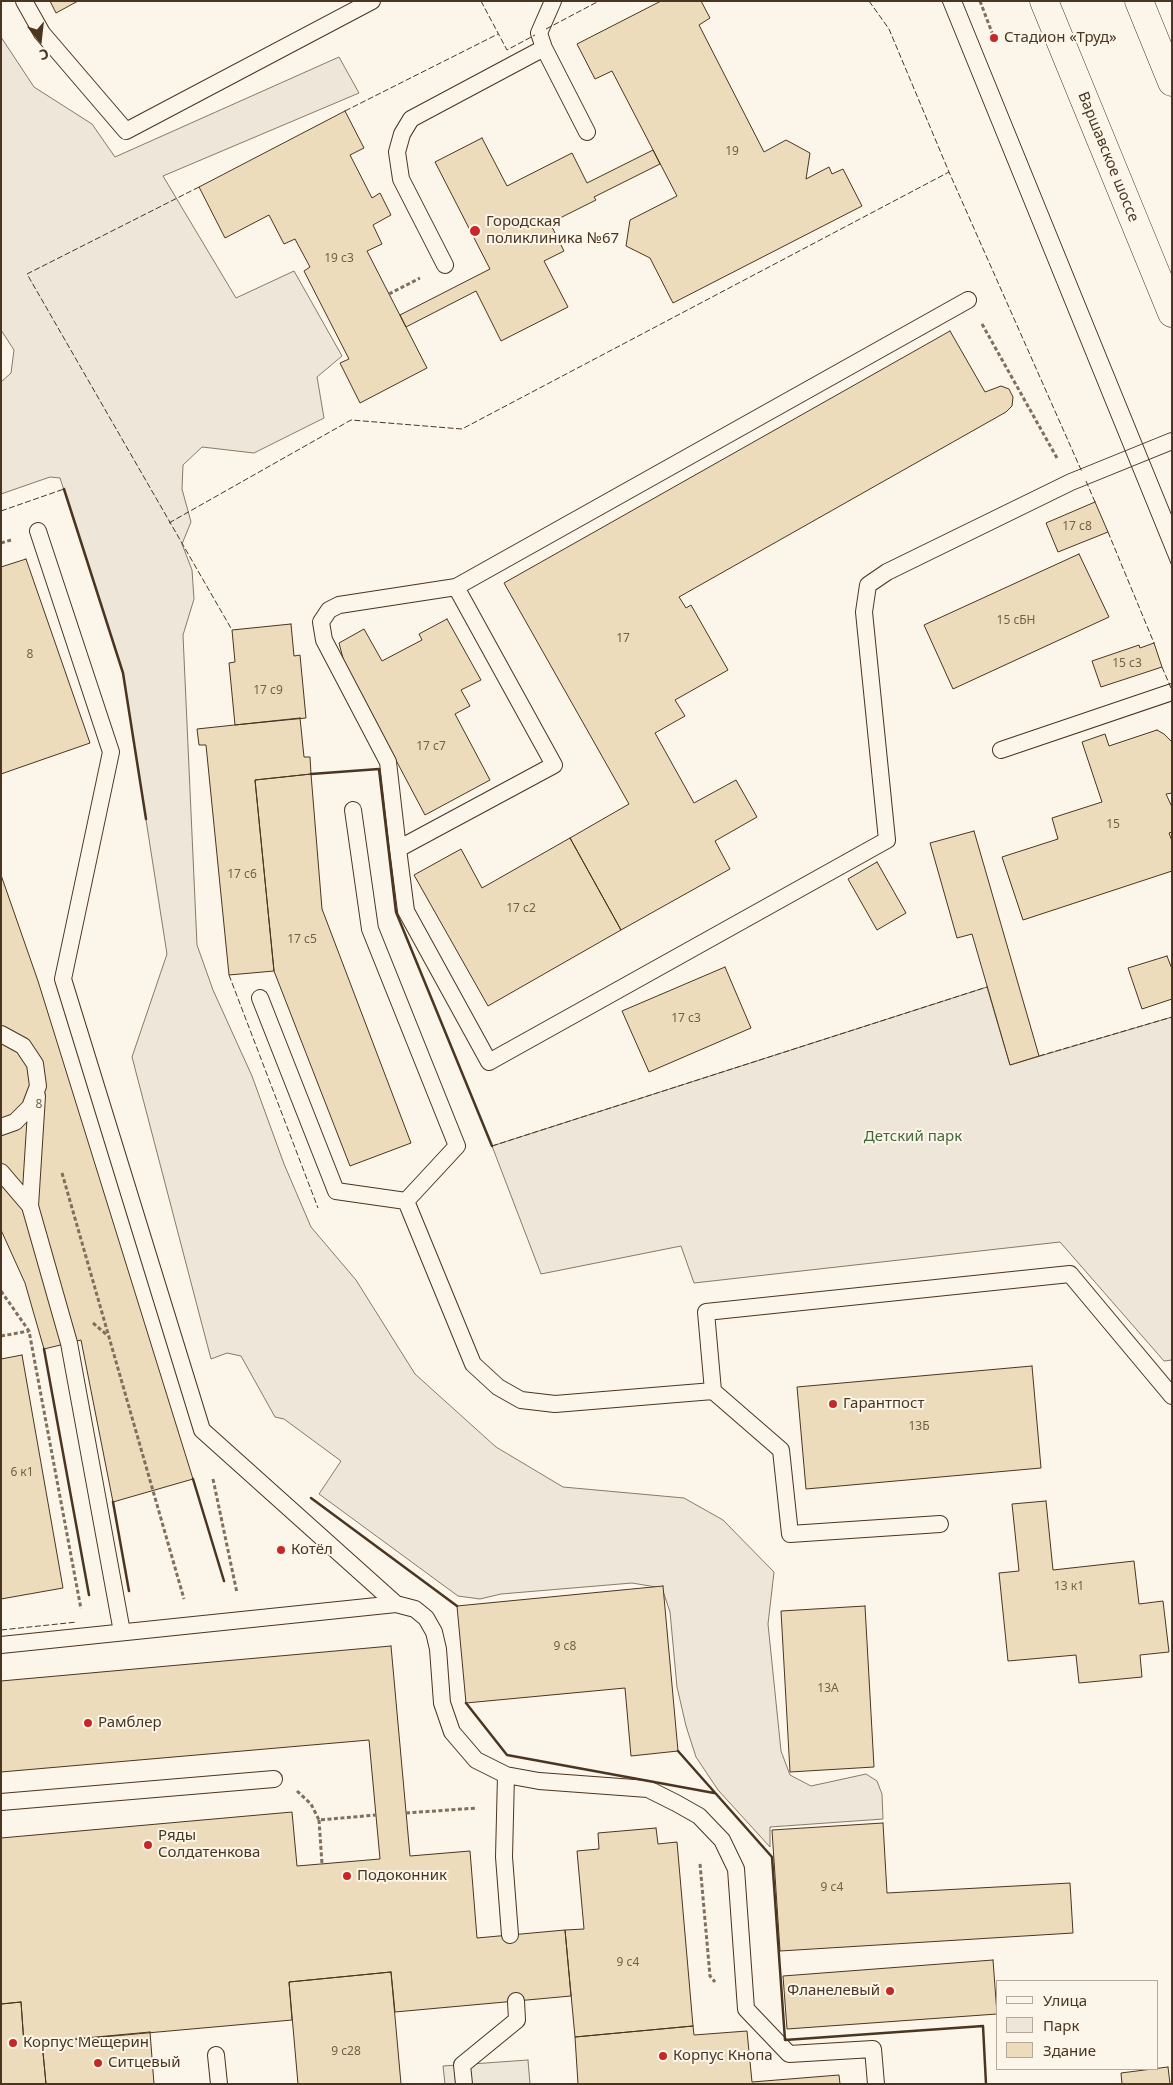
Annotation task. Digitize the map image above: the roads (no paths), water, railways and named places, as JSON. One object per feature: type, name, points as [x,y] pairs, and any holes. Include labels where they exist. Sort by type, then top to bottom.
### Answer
[{"type":"main road","name":"Варшавское шоссе","points":[[1044,1],[1172,313]]},
{"type":"main road","points":[[1139,1],[1172,82]]},
{"type":"lane","points":[[24,1],[42,33],[126,131],[365,3]]},
{"type":"lane","points":[[553,1],[539,33],[544,48],[587,132]]},
{"type":"lane","points":[[445,265],[401,180],[397,152],[402,134],[411,118],[544,48]]},
{"type":"lane","points":[[968,300],[456,586],[339,605],[329,610],[321,622],[324,640],[388,762],[406,911],[489,1062],[887,840],[864,612],[868,585],[887,572],[1071,482],[1172,441]]},
{"type":"lane","points":[[38,530],[111,752],[63,979],[202,1430],[396,1604]]},
{"type":"lane","points":[[398,849],[554,766],[456,586]]},
{"type":"lane","points":[[1001,750],[1172,692]]},
{"type":"lane","points":[[353,810],[370,929],[457,1146],[406,1201]]},
{"type":"lane","points":[[260,998],[336,1191],[406,1201]]},
{"type":"lane","points":[[1,1034],[23,1046],[35,1064],[38,1086],[30,1206],[69,1343],[122,1632]]},
{"type":"lane","points":[[1,1127],[15,1122],[30,1106],[38,1086]]},
{"type":"lane","points":[[1,1172],[30,1206]]},
{"type":"lane","points":[[406,1201],[473,1364],[498,1387],[521,1400],[555,1404],[714,1391]]},
{"type":"lane","points":[[940,1524],[790,1534],[781,1450],[714,1391],[706,1312],[1070,1274],[1172,1396]]},
{"type":"lane","points":[[1,1645],[396,1604],[415,1609],[426,1618],[434,1632],[438,1649],[442,1702],[452,1732],[476,1760],[506,1775],[539,1781],[648,1789],[699,1816],[722,1840],[736,1869],[746,2009],[789,2054],[873,2049],[876,2084]]},
{"type":"lane","points":[[506,1775],[504,1857],[510,1935]]},
{"type":"lane","points":[[1,1802],[274,1778]]},
{"type":"lane","points":[[464,2084],[462,2065],[517,2020],[516,2001]]},
{"type":"lane","points":[[216,2055],[219,2084]]},
{"type":"tram line","points":[[942,1],[1172,566]]},
{"type":"tram line","points":[[962,1],[1172,516]]},
{"type":"place","name":"Стадион «Труд»","points":[[994,38]]},
{"type":"place","name":"Городская поликлиника №67","points":[[475,231]]},
{"type":"place","name":"Гарантпост","points":[[833,1404]]},
{"type":"place","name":"Котёл","points":[[281,1550]]},
{"type":"place","name":"Рамблер","points":[[88,1723]]},
{"type":"place","name":"Ряды Солдатенкова","points":[[148,1845]]},
{"type":"place","name":"Подоконник","points":[[347,1876]]},
{"type":"place","name":"Фланелевый","points":[[890,1991]]},
{"type":"place","name":"Корпус Мещерин","points":[[13,2043]]},
{"type":"place","name":"Корпус Кнопа","points":[[663,2056]]},
{"type":"place","name":"Ситцевый","points":[[98,2063]]},
{"type":"park label","name":"Детский парк","points":[[913,1137]]}]
